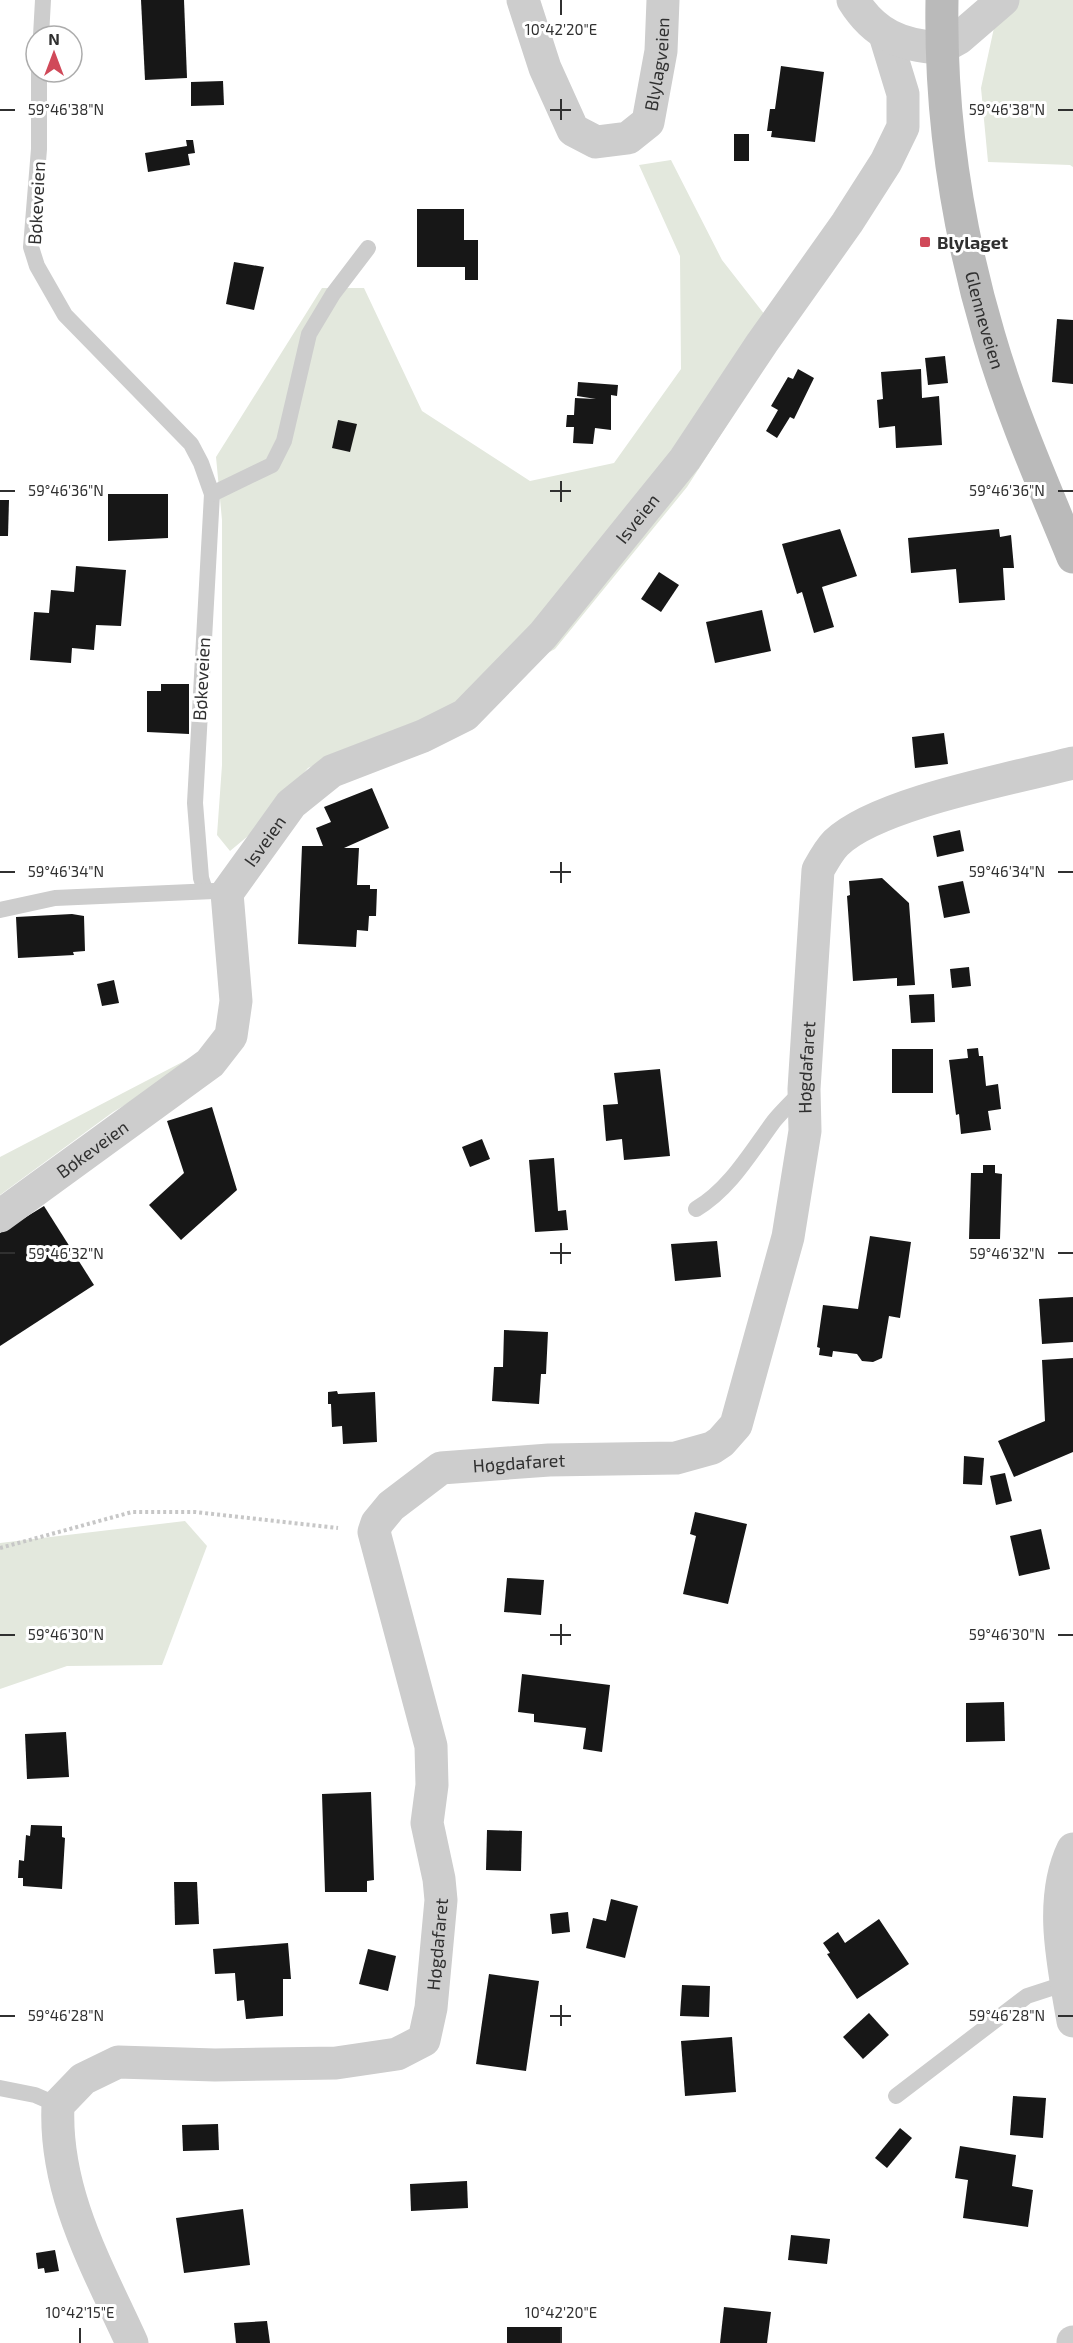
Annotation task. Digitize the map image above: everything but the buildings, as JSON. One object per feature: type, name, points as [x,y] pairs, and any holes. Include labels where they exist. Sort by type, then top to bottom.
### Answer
[{"type":"main road","name":"Glenneveien","points":[[942,0],[941,48],[948,131],[972,275],[989,339],[1029,450],[1073,557]]},
{"type":"street","name":"Blylagveien","points":[[523,0],[545,68],[573,130],[596,142],[628,138],[648,122],[661,51],[663,0]]},
{"type":"street","points":[[853,0],[885,35],[918,47],[941,48],[959,38],[1003,0]]},
{"type":"street","name":"Isveien","points":[[216,892],[291,804],[332,771],[423,736],[465,714],[543,635],[685,459],[846,223],[886,162],[903,127],[903,94],[885,35]]},
{"type":"street","name":"Høgdafaret","points":[[58,2105],[83,2079],[118,2062],[216,2065],[336,2063],[397,2054],[424,2040],[431,2008],[441,1900],[439,1879],[426,1822],[432,1785],[431,1746],[374,1532],[377,1523],[391,1506],[441,1468],[549,1460],[676,1458],[695,1454],[721,1442],[736,1425],[788,1237],[805,1131],[804,1089],[818,870],[836,843],[864,823],[931,800],[1073,763]]},
{"type":"street","name":"Bøkeveien","points":[[0,1216],[210,1063],[231,1036],[236,1001],[216,892]]},
{"type":"street","points":[[1073,1849],[1065,1869],[1060,1894],[1066,1983],[1073,2021]]},
{"type":"street","points":[[58,2105],[59,2156],[64,2183],[82,2233],[132,2343]]},
{"type":"lane","points":[[41,24],[43,0]]},
{"type":"lane","name":"Bøkeveien","points":[[39,84],[39,148],[31,247],[37,266],[65,315],[191,444],[201,463],[212,494],[195,803],[201,878],[216,892]]},
{"type":"lane","points":[[212,494],[272,465],[284,441],[309,334],[333,294],[368,248]]},
{"type":"lane","points":[[0,910],[55,898],[216,892]]},
{"type":"lane","points":[[696,1209],[708,1202],[725,1184],[776,1119],[804,1089]]},
{"type":"lane","points":[[896,2096],[1028,1996],[1066,1983]]},
{"type":"lane","points":[[0,2088],[35,2095],[58,2105]]},
{"type":"path","points":[[0,1548],[132,1512],[195,1512],[374,1532]]},
{"type":"shaded area","points":[[1000,0],[1073,0],[1073,167],[1070,165],[988,162],[981,88]]},
{"type":"shaded area","points":[[671,160],[722,260],[783,338],[687,487],[555,649],[434,715],[308,768],[254,831],[230,851],[217,835],[222,765],[222,520],[216,457],[322,288],[364,288],[422,411],[530,481],[614,463],[681,369],[680,256],[639,165]]},
{"type":"shaded area","points":[[194,1056],[183,1071],[113,1112],[0,1195],[0,1157]]},
{"type":"shaded area","points":[[185,1521],[207,1546],[162,1665],[67,1666],[0,1689],[0,1543]]},
{"type":"place","name":"Blylaget","points":[[925,242]]}]
